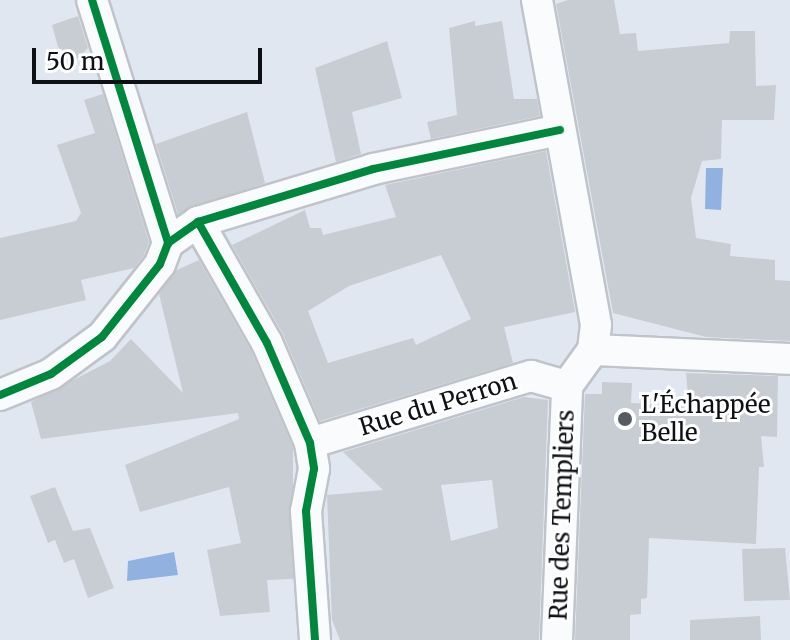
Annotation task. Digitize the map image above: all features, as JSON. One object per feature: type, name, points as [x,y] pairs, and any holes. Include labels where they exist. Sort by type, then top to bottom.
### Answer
[{"type":"street","points":[[92,0],[168,243]]},
{"type":"street","points":[[537,0],[596,325],[593,350],[790,359]]},
{"type":"street","points":[[0,395],[51,374],[102,337],[160,264],[168,243],[198,222],[373,169],[560,130]]},
{"type":"street","points":[[198,222],[267,343],[310,443],[314,469],[306,511],[315,640]]},
{"type":"street","name":"Rue des Templiers","points":[[557,640],[567,386],[593,350]]},
{"type":"street","name":"Rue du Perron","points":[[310,443],[531,376],[567,386]]},
{"type":"water","points":[[706,168],[723,168],[721,210],[705,209]]},
{"type":"water","points":[[174,552],[178,575],[127,581],[128,561]]},
{"type":"building","points":[[568,0],[614,0],[620,34],[636,33],[638,51],[729,43],[730,31],[755,31],[756,86],[776,85],[774,120],[722,120],[721,159],[702,161],[691,198],[696,238],[731,244],[730,256],[775,260],[775,280],[790,281],[790,341],[706,337],[613,313],[556,4]]},
{"type":"building","points":[[78,16],[88,48],[74,62],[58,47],[52,25]]},
{"type":"building","points":[[475,21],[475,26],[502,21],[514,99],[537,99],[540,116],[431,139],[427,122],[457,115],[449,28]]},
{"type":"building","points":[[387,41],[402,98],[352,112],[361,154],[336,162],[315,68]]},
{"type":"building","points":[[103,94],[149,242],[144,255],[134,268],[81,280],[86,300],[0,320],[0,238],[76,221],[81,213],[57,145],[95,133],[84,100]]},
{"type":"building","points":[[247,112],[265,183],[178,214],[156,144]]},
{"type":"building","points":[[546,151],[575,312],[504,327],[513,363],[320,421],[283,334],[232,245],[305,210],[310,228],[321,228],[323,235],[396,217],[385,185]],"holes":[[[441,255],[471,319],[416,345],[413,338],[328,363],[308,311],[349,286]]]},
{"type":"building","points":[[199,260],[251,351],[293,448],[293,579],[267,580],[270,612],[220,616],[207,550],[241,543],[229,487],[140,512],[125,465],[239,419],[238,413],[41,439],[31,402],[110,361],[131,339],[183,393],[159,294],[177,270]]},
{"type":"building","points":[[686,373],[778,376],[777,437],[761,436],[764,467],[759,467],[756,544],[649,538],[647,598],[641,599],[641,614],[630,615],[630,640],[575,640],[585,394],[602,394],[602,382],[632,383],[631,403],[689,405]]},
{"type":"building","points":[[524,397],[548,400],[539,640],[340,640],[332,620],[327,495],[383,490],[343,452]],"holes":[[[492,480],[498,528],[451,541],[441,485]]]},
{"type":"building","points":[[55,487],[73,531],[90,528],[114,588],[88,598],[74,559],[64,563],[55,540],[48,543],[30,496]]},
{"type":"building","points":[[785,548],[790,600],[744,601],[742,549]]},
{"type":"building","points":[[760,616],[761,640],[690,640],[690,620]]},
{"type":"cycle path","points":[[92,0],[168,243]]},
{"type":"cycle path","points":[[168,243],[198,222],[373,169],[560,130]]},
{"type":"cycle path","points":[[198,222],[267,343],[310,443],[314,469],[306,511],[315,640]]},
{"type":"cycle path","points":[[0,395],[51,374],[102,337],[160,264],[168,243]]},
{"type":"place","name":"L'Échappée Belle","points":[[625,419]]}]
